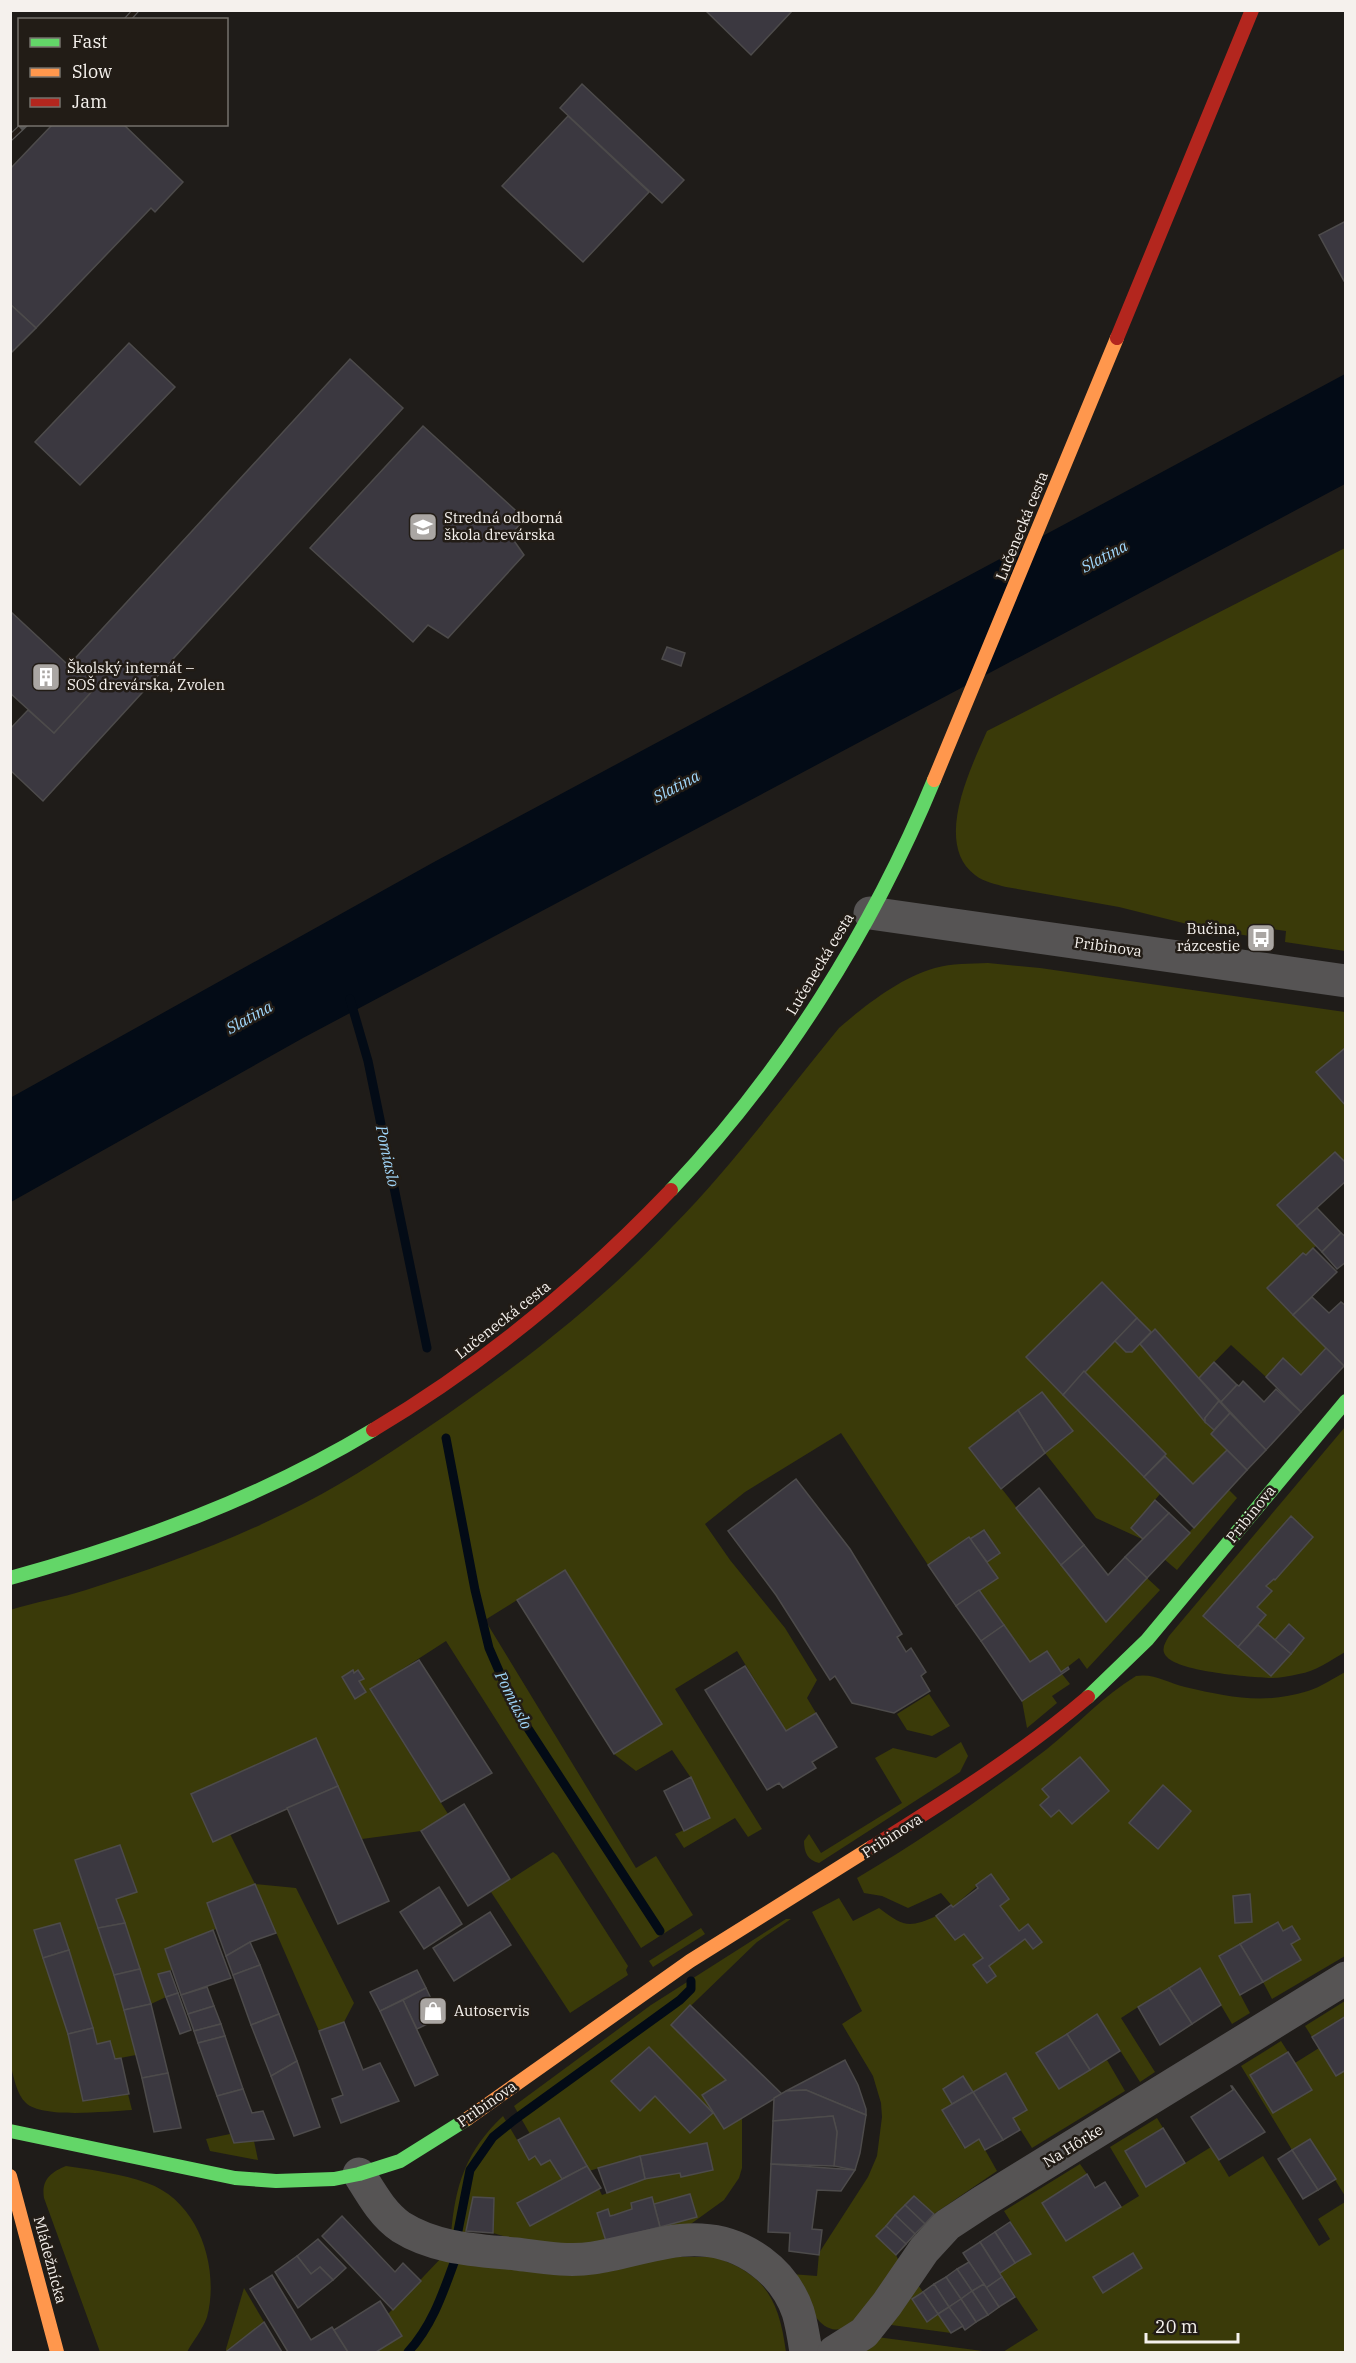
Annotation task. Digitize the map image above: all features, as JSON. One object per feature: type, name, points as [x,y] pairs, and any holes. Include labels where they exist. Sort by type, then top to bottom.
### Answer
[{"type":"main road","name":"Lučenecká cesta","points":[[10,1578],[85,1558],[218,1509],[289,1477],[361,1438],[456,1377],[496,1349],[570,1289],[620,1243],[708,1149],[762,1084],[839,970],[896,864],[951,743],[1252,10]]},
{"type":"main road","name":"Pribinova","points":[[10,2130],[235,2178],[311,2181],[358,2174],[400,2161],[441,2137],[690,1961],[971,1785],[1055,1725],[1093,1693],[1148,1640],[1346,1401]]},
{"type":"main road","name":"Mládežnícka","points":[[10,2176],[57,2352]]},
{"type":"street","name":"Pribinova","points":[[870,913],[1346,981]]},
{"type":"street","name":"Na Hôrke","points":[[834,2352],[864,2333],[924,2250],[947,2225],[1346,1978]]},
{"type":"street","points":[[358,2174],[379,2205],[399,2226],[422,2238],[446,2246],[564,2260],[592,2258],[667,2243],[701,2240],[734,2246],[762,2262],[785,2289],[797,2311],[806,2352]]},
{"type":"shaded area","points":[[1345,548],[1345,951],[1285,942],[1286,931],[1258,927],[1255,937],[1203,928],[1119,907],[1006,887],[978,877],[963,861],[957,844],[956,825],[959,805],[972,765],[987,731]]},
{"type":"shaded area","points":[[988,963],[1040,968],[1345,1012],[1345,1048],[1317,1072],[1345,1106],[1345,1163],[1335,1152],[1278,1205],[1316,1246],[1306,1255],[1303,1253],[1267,1288],[1326,1348],[1301,1375],[1283,1359],[1266,1377],[1231,1345],[1199,1378],[1155,1329],[1151,1332],[1102,1283],[1026,1357],[1160,1494],[1131,1528],[1144,1540],[1096,1518],[1045,1453],[1072,1431],[970,1448],[1106,1622],[1147,1578],[1160,1590],[1087,1669],[1079,1658],[1061,1672],[1030,1662],[979,1590],[997,1578],[987,1562],[1000,1553],[985,1530],[970,1539],[969,1537],[928,1565],[841,1433],[745,1492],[705,1524],[730,1560],[785,1628],[817,1680],[807,1698],[816,1713],[786,1731],[737,1651],[675,1689],[762,1829],[748,1837],[735,1818],[684,1848],[675,1834],[710,1818],[691,1778],[672,1750],[636,1771],[614,1754],[662,1724],[565,1570],[485,1620],[636,1868],[656,1856],[693,1915],[641,1948],[446,1641],[370,1690],[448,1814],[421,1831],[362,1839],[316,1738],[192,1794],[230,1834],[255,1884],[207,1903],[216,1929],[165,1949],[172,1970],[159,1974],[166,1997],[151,2004],[116,1899],[137,1892],[120,1845],[75,1860],[119,1991],[136,2055],[115,2059],[110,2041],[97,2044],[60,1923],[34,1930],[68,2034],[108,2098],[128,2094],[132,2110],[61,2113],[34,2108],[26,2103],[18,2090],[10,2064],[10,1610],[77,1593],[136,1574],[187,1556],[261,1525],[340,1484],[460,1406],[524,1359],[615,1283],[672,1227],[716,1179],[839,1028],[884,993],[922,972],[948,965]]},
{"type":"shaded area","points":[[1115,1341],[1126,1352],[1132,1352],[1140,1344],[1214,1430],[1211,1434],[1227,1450],[1193,1484],[1084,1371]]},
{"type":"shaded area","points":[[1345,1427],[1345,1652],[1305,1673],[1274,1678],[1248,1676],[1216,1673],[1175,1662],[1164,1652],[1169,1636]],"holes":[[[1291,1517],[1274,1579],[1266,1586],[1272,1591],[1257,1607],[1266,1615],[1258,1625],[1275,1640],[1289,1625],[1304,1638],[1271,1676],[1203,1616]]]},
{"type":"shaded area","points":[[1229,1490],[1237,1498],[1177,1570],[1164,1559]]},
{"type":"shaded area","points":[[1345,1672],[1345,1956],[1272,1999],[1263,1982],[1301,1960],[1291,1944],[1300,1938],[1292,1927],[1283,1931],[1277,1922],[1220,1956],[1250,2013],[1232,2024],[1199,1968],[1121,2018],[1155,2072],[1140,2082],[1097,2014],[1036,2053],[1059,2089],[1107,2060],[1125,2091],[1032,2148],[1013,2118],[1027,2109],[1006,2073],[973,2092],[963,2077],[943,2089],[952,2104],[942,2111],[964,2148],[979,2139],[997,2171],[934,2214],[914,2196],[876,2236],[896,2255],[901,2265],[877,2300],[856,2322],[844,2329],[832,2329],[820,2322],[791,2274],[817,2276],[819,2253],[868,2177],[877,2156],[882,2117],[881,2103],[873,2076],[842,2024],[862,2011],[812,1912],[839,1898],[853,1921],[879,1908],[894,1919],[906,1924],[919,1923],[936,1916],[954,1940],[964,1934],[983,1958],[974,1965],[989,1966],[1025,1939],[1033,1949],[1042,1942],[1028,1924],[1019,1931],[1000,1906],[1009,1898],[991,1874],[953,1907],[941,1893],[908,1908],[882,1896],[864,1893],[857,1878],[1001,1784],[1047,1749],[1112,1692],[1136,1676],[1155,1677],[1216,1694],[1261,1699],[1308,1691]]},
{"type":"shaded area","points":[[1062,1674],[1070,1684],[1052,1696],[1057,1703],[1027,1728],[1022,1701]]},
{"type":"shaded area","points":[[929,1694],[950,1726],[932,1736],[907,1730],[897,1714]]},
{"type":"shaded area","points":[[961,1742],[968,1756],[960,1772],[819,1863],[807,1855],[804,1841],[809,1834],[821,1853],[902,1803],[875,1758],[893,1748],[936,1758]]},
{"type":"shaded area","points":[[553,1852],[628,1966],[626,1970],[628,1975],[570,2013],[491,1892]]},
{"type":"shaded area","points":[[255,1884],[296,1888],[354,2003],[344,2022],[319,2031]]},
{"type":"shaded area","points":[[786,1919],[791,1919],[757,1942],[671,2025],[726,2080],[703,2096],[742,2118],[742,2168],[739,2178],[724,2200],[688,2226],[607,2247],[534,2245],[493,2233],[494,2198],[473,2197],[465,2237],[451,2235],[459,2185],[471,2156],[490,2129],[503,2116],[529,2160],[535,2156],[541,2165],[550,2160],[562,2179],[517,2203],[530,2226],[599,2189],[602,2195],[645,2179],[680,2173],[682,2177],[712,2170],[707,2143],[640,2156],[589,2171],[559,2118],[530,2134],[514,2106],[651,2005]],"holes":[[[649,2047],[713,2113],[690,2133],[655,2096],[640,2111],[611,2081]],[[690,2194],[696,2217],[606,2241],[597,2213],[608,2210],[610,2216],[632,2209],[631,2203],[651,2198],[654,2204]]]},
{"type":"shaded area","points":[[701,1928],[705,1934],[653,1967],[649,1961]]},
{"type":"shaded area","points":[[1345,2001],[1345,2016],[1312,2037],[1305,2026]]},
{"type":"shaded area","points":[[1281,2041],[1288,2052],[1250,2075],[1274,2113],[1311,2090],[1295,2063],[1319,2048],[1336,2076],[1345,2070],[1345,2196],[1310,2139],[1292,2150],[1241,2066]]},
{"type":"shaded area","points":[[1157,2118],[1163,2128],[1125,2151],[1146,2187],[1211,2147],[1229,2177],[1263,2156],[1319,2246],[1330,2239],[1318,2219],[1345,2202],[1345,2352],[1003,2352],[1038,2330],[1000,2273],[1030,2253],[1004,2211],[1080,2164],[1087,2174],[1042,2203],[1066,2241],[1139,2196],[1110,2147]]},
{"type":"shaded area","points":[[230,2134],[234,2143],[254,2141],[258,2160],[210,2151],[206,2139]]},
{"type":"shaded area","points":[[66,2166],[118,2175],[147,2183],[165,2192],[192,2220],[207,2258],[210,2298],[207,2317],[187,2352],[100,2352],[44,2198],[44,2186],[48,2178]]},
{"type":"shaded area","points":[[443,2256],[714,2257],[746,2272],[767,2291],[779,2318],[786,2352],[376,2352],[402,2336],[388,2314]]},
{"type":"shaded area","points":[[914,2279],[923,2292],[912,2300],[927,2321],[938,2314],[951,2333],[884,2324]]},
{"type":"shaded area","points":[[244,2288],[264,2322],[226,2352],[226,2349]]},
{"type":"shaded area","points":[[877,2337],[990,2352],[865,2352]]},
{"type":"water","name":"Slatina","points":[[1345,374],[1345,484],[303,1038],[11,1202],[10,1098],[434,862]]},
{"type":"building","points":[[705,10],[793,10],[751,55]]},
{"type":"building","points":[[582,84],[684,180],[662,203],[560,108]]},
{"type":"building","points":[[568,116],[649,192],[583,262],[502,186]]},
{"type":"building","points":[[51,126],[125,126],[183,182],[155,212],[151,208],[36,328],[10,304],[10,169]]},
{"type":"building","points":[[1346,221],[1346,280],[1344,281],[1319,235]]},
{"type":"building","points":[[10,304],[36,328],[10,354]]},
{"type":"building","points":[[129,343],[175,387],[80,485],[35,442]]},
{"type":"building","points":[[350,359],[403,408],[43,801],[10,770],[10,729],[28,710],[54,733],[94,689],[69,665]]},
{"type":"building","name":"Stredná odborná škola drevárska","points":[[423,426],[525,519],[510,535],[524,555],[448,638],[428,625],[413,642],[310,548]]},
{"type":"building","name":"Školský internát – SOŠ drevárska, Zvolen","points":[[10,611],[94,689],[54,733],[10,693]]},
{"type":"building","points":[[667,647],[685,653],[681,666],[662,659]]},
{"type":"building","points":[[1344,1049],[1346,1050],[1346,1106],[1316,1072]]},
{"type":"building","points":[[1335,1152],[1346,1163],[1346,1181],[1297,1226],[1277,1205]]},
{"type":"building","points":[[1317,1208],[1341,1233],[1322,1252],[1297,1226]]},
{"type":"building","points":[[1341,1233],[1346,1237],[1346,1262],[1337,1269],[1322,1252]]},
{"type":"building","points":[[1313,1248],[1337,1272],[1293,1315],[1267,1288],[1303,1253],[1306,1255]]},
{"type":"building","points":[[1102,1282],[1137,1318],[1063,1395],[1026,1357]]},
{"type":"building","points":[[1312,1297],[1329,1313],[1341,1302],[1346,1306],[1346,1364],[1344,1366],[1293,1315]]},
{"type":"building","points":[[1137,1318],[1151,1332],[1132,1352],[1126,1352],[1115,1341]]},
{"type":"building","points":[[1155,1329],[1219,1401],[1205,1418],[1205,1422],[1140,1344]]},
{"type":"building","points":[[1326,1348],[1344,1366],[1301,1412],[1266,1377],[1283,1358],[1301,1375]]},
{"type":"building","points":[[1214,1362],[1237,1385],[1221,1402],[1199,1378]]},
{"type":"building","points":[[1084,1371],[1166,1454],[1144,1477],[1063,1395]]},
{"type":"building","points":[[1243,1381],[1264,1402],[1276,1389],[1301,1412],[1266,1450],[1221,1402]]},
{"type":"building","points":[[1042,1392],[1073,1431],[1045,1453],[1018,1410]]},
{"type":"building","points":[[1219,1401],[1230,1413],[1214,1430],[1205,1422],[1205,1418]]},
{"type":"building","points":[[1018,1410],[1045,1453],[1001,1489],[969,1448]]},
{"type":"building","points":[[1230,1413],[1266,1450],[1247,1470],[1211,1434]]},
{"type":"building","points":[[1227,1450],[1247,1470],[1194,1528],[1144,1477],[1165,1456],[1193,1484]]},
{"type":"building","points":[[796,1479],[850,1549],[902,1634],[897,1637],[906,1652],[911,1648],[926,1672],[921,1676],[930,1691],[894,1713],[852,1703],[835,1676],[830,1680],[776,1595],[728,1531]]},
{"type":"building","points":[[1039,1488],[1084,1545],[1061,1565],[1016,1508]]},
{"type":"building","points":[[1155,1500],[1169,1513],[1144,1540],[1131,1528]]},
{"type":"building","points":[[1169,1513],[1190,1533],[1147,1578],[1125,1557]]},
{"type":"building","points":[[1291,1516],[1313,1537],[1275,1580],[1266,1586],[1272,1591],[1257,1607],[1266,1615],[1238,1647],[1203,1616]]},
{"type":"building","points":[[984,1530],[1000,1553],[987,1562],[970,1539]]},
{"type":"building","points":[[969,1537],[998,1578],[956,1606],[928,1565]]},
{"type":"building","points":[[1084,1545],[1108,1575],[1125,1557],[1147,1578],[1106,1622],[1061,1565]]},
{"type":"building","points":[[565,1570],[662,1724],[614,1754],[517,1600]]},
{"type":"building","points":[[979,1590],[1004,1625],[981,1641],[956,1606]]},
{"type":"building","points":[[1289,1624],[1304,1638],[1291,1654],[1275,1640]]},
{"type":"building","points":[[1004,1625],[1030,1662],[1047,1651],[1061,1672],[1068,1667],[1069,1669],[1022,1701],[981,1641]]},
{"type":"building","points":[[1258,1625],[1291,1654],[1271,1676],[1238,1647]]},
{"type":"building","points":[[419,1660],[492,1773],[441,1802],[370,1689]]},
{"type":"building","points":[[745,1666],[786,1731],[816,1713],[837,1747],[812,1762],[816,1768],[783,1788],[779,1783],[767,1790],[705,1690]]},
{"type":"building","points":[[353,1670],[354,1673],[358,1670],[364,1679],[359,1681],[366,1692],[355,1699],[342,1677]]},
{"type":"building","points":[[316,1738],[338,1786],[213,1842],[191,1794]]},
{"type":"building","points":[[1080,1757],[1109,1791],[1072,1824],[1059,1810],[1051,1817],[1040,1805],[1049,1797],[1042,1789]]},
{"type":"building","points":[[691,1777],[710,1818],[684,1831],[664,1791]]},
{"type":"building","points":[[1163,1785],[1191,1811],[1158,1849],[1129,1823]]},
{"type":"building","points":[[338,1786],[389,1901],[338,1924],[287,1808]]},
{"type":"building","points":[[464,1804],[510,1879],[468,1906],[421,1831]]},
{"type":"building","points":[[120,1845],[137,1892],[116,1899],[125,1923],[98,1928],[75,1860]]},
{"type":"building","points":[[991,1874],[1009,1899],[1000,1906],[1019,1931],[1028,1924],[1042,1942],[1033,1949],[1025,1939],[989,1966],[996,1976],[987,1983],[973,1965],[983,1958],[964,1934],[955,1940],[936,1916],[951,1905],[953,1907],[978,1888],[976,1885]]},
{"type":"building","points":[[255,1884],[276,1933],[250,1942],[226,1956],[207,1903]]},
{"type":"building","points":[[439,1887],[462,1924],[424,1949],[400,1912]]},
{"type":"building","points":[[1250,1894],[1252,1922],[1235,1923],[1233,1896]]},
{"type":"building","points":[[490,1912],[511,1945],[454,1981],[433,1948]]},
{"type":"building","points":[[1278,1922],[1283,1931],[1292,1926],[1300,1939],[1291,1944],[1301,1960],[1263,1982],[1240,1944]]},
{"type":"building","points":[[60,1923],[69,1950],[43,1958],[34,1930]]},
{"type":"building","points":[[125,1923],[140,1969],[114,1975],[98,1928]]},
{"type":"building","points":[[213,1930],[231,1978],[181,1995],[165,1949]]},
{"type":"building","points":[[250,1942],[260,1965],[233,1975],[226,1956]]},
{"type":"building","points":[[1240,1944],[1263,1982],[1240,1995],[1219,1956]]},
{"type":"building","points":[[69,1950],[93,2028],[68,2034],[43,1958]]},
{"type":"building","points":[[260,1965],[279,2014],[251,2025],[233,1975]]},
{"type":"building","points":[[1200,1968],[1221,2005],[1192,2024],[1169,1988]]},
{"type":"building","points":[[140,1969],[151,2004],[124,2010],[114,1975]]},
{"type":"building","points":[[417,1970],[426,1988],[380,2011],[370,1992]]},
{"type":"building","points":[[170,1971],[178,1993],[166,1997],[158,1974]]},
{"type":"building","points":[[207,1987],[214,2006],[188,2014],[181,1995]]},
{"type":"building","points":[[426,1988],[440,2018],[417,2029],[403,2000]]},
{"type":"building","points":[[1169,1988],[1192,2024],[1160,2045],[1138,2007]]},
{"type":"building","points":[[178,1993],[191,2030],[180,2034],[166,1997]]},
{"type":"building","points":[[403,2000],[438,2075],[415,2086],[380,2011]]},
{"type":"building","points":[[151,2004],[168,2073],[142,2078],[124,2010]]},
{"type":"building","points":[[690,2005],[782,2094],[724,2129],[702,2095],[726,2080],[671,2025]]},
{"type":"building","points":[[214,2006],[221,2024],[194,2031],[188,2014]]},
{"type":"building","points":[[279,2014],[297,2061],[271,2076],[251,2025]]},
{"type":"building","points":[[1097,2014],[1120,2051],[1090,2070],[1067,2034]]},
{"type":"building","points":[[1346,2016],[1346,2070],[1336,2076],[1312,2037]]},
{"type":"building","points":[[344,2022],[363,2070],[380,2063],[399,2101],[341,2123],[332,2099],[343,2095],[319,2031]]},
{"type":"building","points":[[221,2024],[225,2036],[198,2043],[194,2031]]},
{"type":"building","points":[[93,2028],[97,2044],[110,2041],[115,2059],[121,2058],[129,2094],[83,2101],[68,2034]]},
{"type":"building","points":[[1067,2034],[1090,2070],[1059,2089],[1036,2053]]},
{"type":"building","points":[[225,2036],[243,2089],[217,2096],[198,2043]]},
{"type":"building","points":[[649,2047],[713,2113],[690,2133],[655,2096],[640,2111],[611,2081]]},
{"type":"building","points":[[1288,2052],[1312,2090],[1273,2113],[1250,2075]]},
{"type":"building","points":[[845,2060],[858,2085],[866,2115],[806,2090],[786,2091]]},
{"type":"building","points":[[297,2061],[320,2127],[294,2136],[271,2076]]},
{"type":"building","points":[[168,2073],[181,2128],[154,2132],[142,2078]]},
{"type":"building","points":[[1006,2073],[1027,2110],[1013,2118],[1020,2130],[1003,2140],[973,2092]]},
{"type":"building","points":[[963,2076],[973,2092],[952,2104],[943,2089]]},
{"type":"building","points":[[1231,2086],[1265,2132],[1219,2160],[1191,2117],[1233,2090]]},
{"type":"building","points":[[243,2089],[252,2113],[263,2111],[274,2139],[234,2143],[217,2096]]},
{"type":"building","points":[[806,2090],[866,2115],[855,2170],[834,2166],[837,2132],[833,2116],[773,2121],[774,2098],[786,2091]]},
{"type":"building","points":[[973,2092],[1003,2140],[985,2150],[979,2139],[965,2148],[942,2110]]},
{"type":"building","points":[[833,2116],[837,2132],[834,2166],[771,2164],[773,2121]]},
{"type":"building","points":[[559,2118],[587,2166],[562,2179],[550,2160],[541,2165],[535,2156],[529,2160],[518,2140]]},
{"type":"building","points":[[1163,2128],[1185,2163],[1146,2187],[1125,2151]]},
{"type":"building","points":[[1310,2139],[1336,2179],[1318,2190],[1292,2150]]},
{"type":"building","points":[[707,2143],[713,2170],[681,2177],[680,2173],[645,2179],[640,2156]]},
{"type":"building","points":[[1292,2150],[1318,2190],[1303,2199],[1278,2159]]},
{"type":"building","points":[[640,2156],[645,2179],[607,2193],[598,2168]]},
{"type":"building","points":[[771,2164],[855,2170],[841,2191],[817,2190],[812,2229],[822,2230],[819,2255],[789,2251],[790,2233],[768,2232]]},
{"type":"building","points":[[587,2166],[601,2188],[530,2226],[517,2203]]},
{"type":"building","points":[[1087,2174],[1095,2188],[1105,2182],[1121,2207],[1066,2241],[1042,2203]]},
{"type":"building","points":[[690,2194],[697,2217],[660,2227],[654,2204]]},
{"type":"building","points":[[914,2196],[934,2214],[925,2224],[905,2205]]},
{"type":"building","points":[[473,2197],[494,2198],[493,2233],[466,2231]]},
{"type":"building","points":[[652,2197],[660,2227],[606,2241],[597,2213],[608,2209],[610,2216],[614,2215],[632,2209],[631,2203]]},
{"type":"building","points":[[905,2205],[925,2224],[915,2234],[895,2215]]},
{"type":"building","points":[[895,2215],[915,2234],[906,2244],[886,2226]]},
{"type":"building","points":[[342,2216],[395,2272],[403,2263],[421,2281],[393,2310],[322,2236]]},
{"type":"building","points":[[1010,2222],[1031,2254],[1015,2263],[995,2232]]},
{"type":"building","points":[[886,2226],[906,2244],[896,2255],[876,2236]]},
{"type":"building","points":[[995,2232],[1015,2263],[1000,2273],[980,2242]]},
{"type":"building","points":[[318,2239],[346,2268],[333,2280],[320,2267],[311,2274],[297,2256]]},
{"type":"building","points":[[980,2242],[1002,2277],[986,2288],[963,2253]]},
{"type":"building","points":[[1133,2253],[1142,2268],[1103,2293],[1093,2277]]},
{"type":"building","points":[[297,2256],[311,2274],[320,2267],[333,2280],[298,2308],[275,2272]]},
{"type":"building","points":[[969,2262],[984,2284],[972,2291],[957,2269]]},
{"type":"building","points":[[957,2269],[972,2291],[961,2299],[946,2277]]},
{"type":"building","points":[[272,2275],[311,2340],[332,2327],[348,2352],[288,2352],[250,2289]]},
{"type":"building","points":[[946,2277],[961,2299],[949,2307],[934,2284]]},
{"type":"building","points":[[1002,2277],[1015,2297],[999,2307],[986,2288]]},
{"type":"building","points":[[934,2284],[949,2307],[938,2314],[923,2292]]},
{"type":"building","points":[[984,2284],[999,2307],[988,2315],[972,2291]]},
{"type":"building","points":[[972,2291],[988,2315],[976,2322],[961,2299]]},
{"type":"building","points":[[923,2292],[938,2314],[927,2322],[912,2299]]},
{"type":"building","points":[[961,2299],[976,2322],[965,2330],[949,2307]]},
{"type":"building","points":[[380,2301],[402,2336],[376,2352],[348,2352],[334,2330]]},
{"type":"building","points":[[949,2307],[963,2326],[951,2333],[938,2314]]},
{"type":"building","points":[[264,2322],[282,2352],[227,2351]]},
{"type":"waterway","name":"Pomiaslo","points":[[350,999],[368,1061],[427,1348]]},
{"type":"waterway","name":"Pomiaslo","points":[[446,1438],[475,1590],[489,1648],[516,1710],[660,1931]]},
{"type":"waterway","name":"Pomiaslo","points":[[458,2231],[470,2170],[493,2137],[680,2000],[691,1989],[691,1981]]},
{"type":"waterway","name":"Pomiaslo","points":[[408,2352],[430,2320],[455,2260]]},
{"type":"railway","points":[[129,18],[136,10]]},
{"type":"railway","points":[[10,138],[23,126]]},
{"type":"traffic: fast","points":[[671,1190],[751,1097],[821,997],[882,891],[934,780]]},
{"type":"traffic: fast","points":[[1088,1697],[1147,1640],[1346,1401]]},
{"type":"traffic: fast","points":[[10,1578],[104,1550],[197,1516],[286,1477],[373,1430]]},
{"type":"traffic: fast","points":[[10,2131],[235,2178],[276,2181],[334,2179],[400,2161],[467,2119]]},
{"type":"traffic: slow","points":[[934,780],[1117,338]]},
{"type":"traffic: slow","points":[[467,2119],[690,1961],[872,1847]]},
{"type":"traffic: slow","points":[[10,2176],[57,2352]]},
{"type":"traffic: jam","points":[[1117,338],[1252,10]]},
{"type":"traffic: jam","points":[[373,1430],[414,1405],[493,1350],[567,1289],[671,1190]]},
{"type":"traffic: jam","points":[[872,1847],[1010,1757],[1088,1697]]},
{"type":"place","name":"Stredná odborná škola drevárska","points":[[423,527]]},
{"type":"place","name":"Školský internát – SOŠ drevárska, Zvolen","points":[[46,677]]},
{"type":"place","name":"Bučina, rázcestie","points":[[1261,938]]},
{"type":"place","name":"Autoservis","points":[[433,2011]]}]
